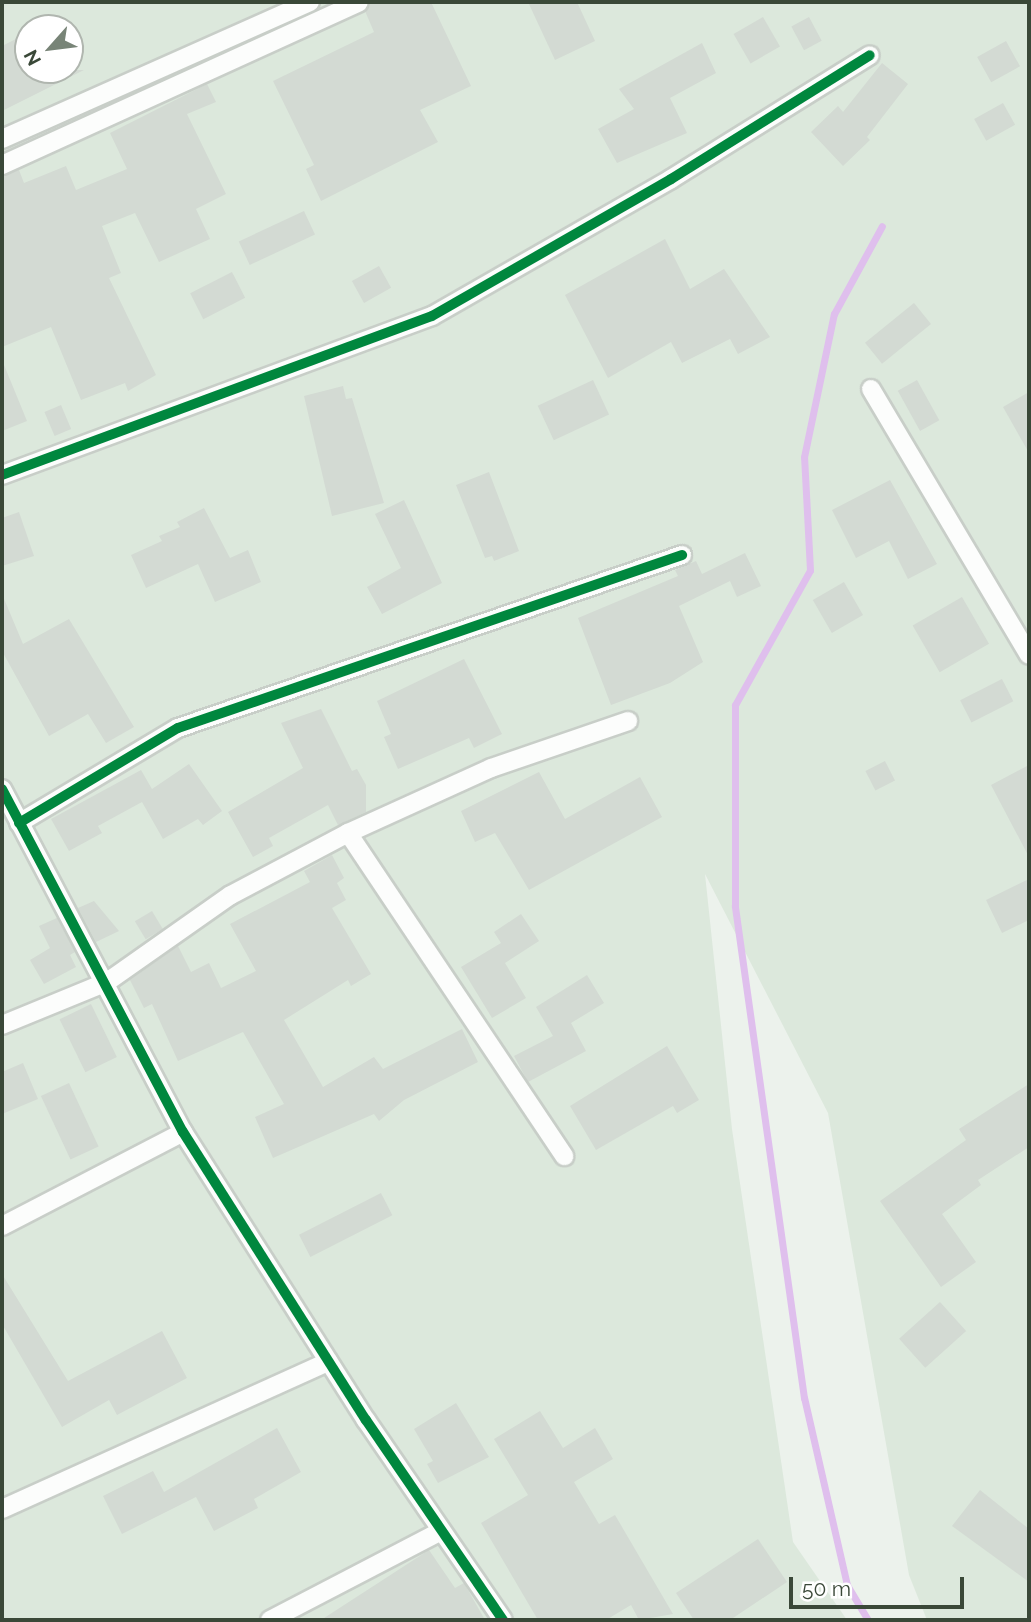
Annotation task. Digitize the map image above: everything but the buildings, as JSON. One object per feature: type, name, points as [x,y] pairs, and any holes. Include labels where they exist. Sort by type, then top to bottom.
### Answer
[{"type":"street","points":[[2,139],[310,2]]},
{"type":"street","points":[[2,165],[359,2]]},
{"type":"street","points":[[2,475],[432,316],[671,178],[870,55]]},
{"type":"street","points":[[871,389],[1029,655]]},
{"type":"street","points":[[19,823],[178,728],[682,555]]},
{"type":"street","points":[[2,1025],[107,982],[231,895],[348,832],[491,768],[628,721]]},
{"type":"street","points":[[2,789],[107,982],[183,1132],[439,1532],[503,1620]]},
{"type":"street","points":[[348,832],[564,1156]]},
{"type":"street","points":[[2,1226],[183,1132]]},
{"type":"street","points":[[2,1509],[328,1362]]},
{"type":"street","points":[[270,1620],[439,1532]]},
{"type":"shaded area","points":[[2,2],[1029,2],[1029,1620],[927,1620],[909,1575],[828,1113],[705,874],[732,1129],[793,1542],[847,1620],[2,1620]]},
{"type":"waterway","points":[[868,1620],[847,1585],[804,1398],[735,906],[735,705],[810,570],[804,457],[834,314],[882,226]]},
{"type":"cycle path","points":[[2,475],[432,316],[671,179],[870,55]]},
{"type":"cycle path","points":[[19,823],[178,728],[682,555]]},
{"type":"cycle path","points":[[2,789],[183,1132],[366,1420],[503,1620]]}]
